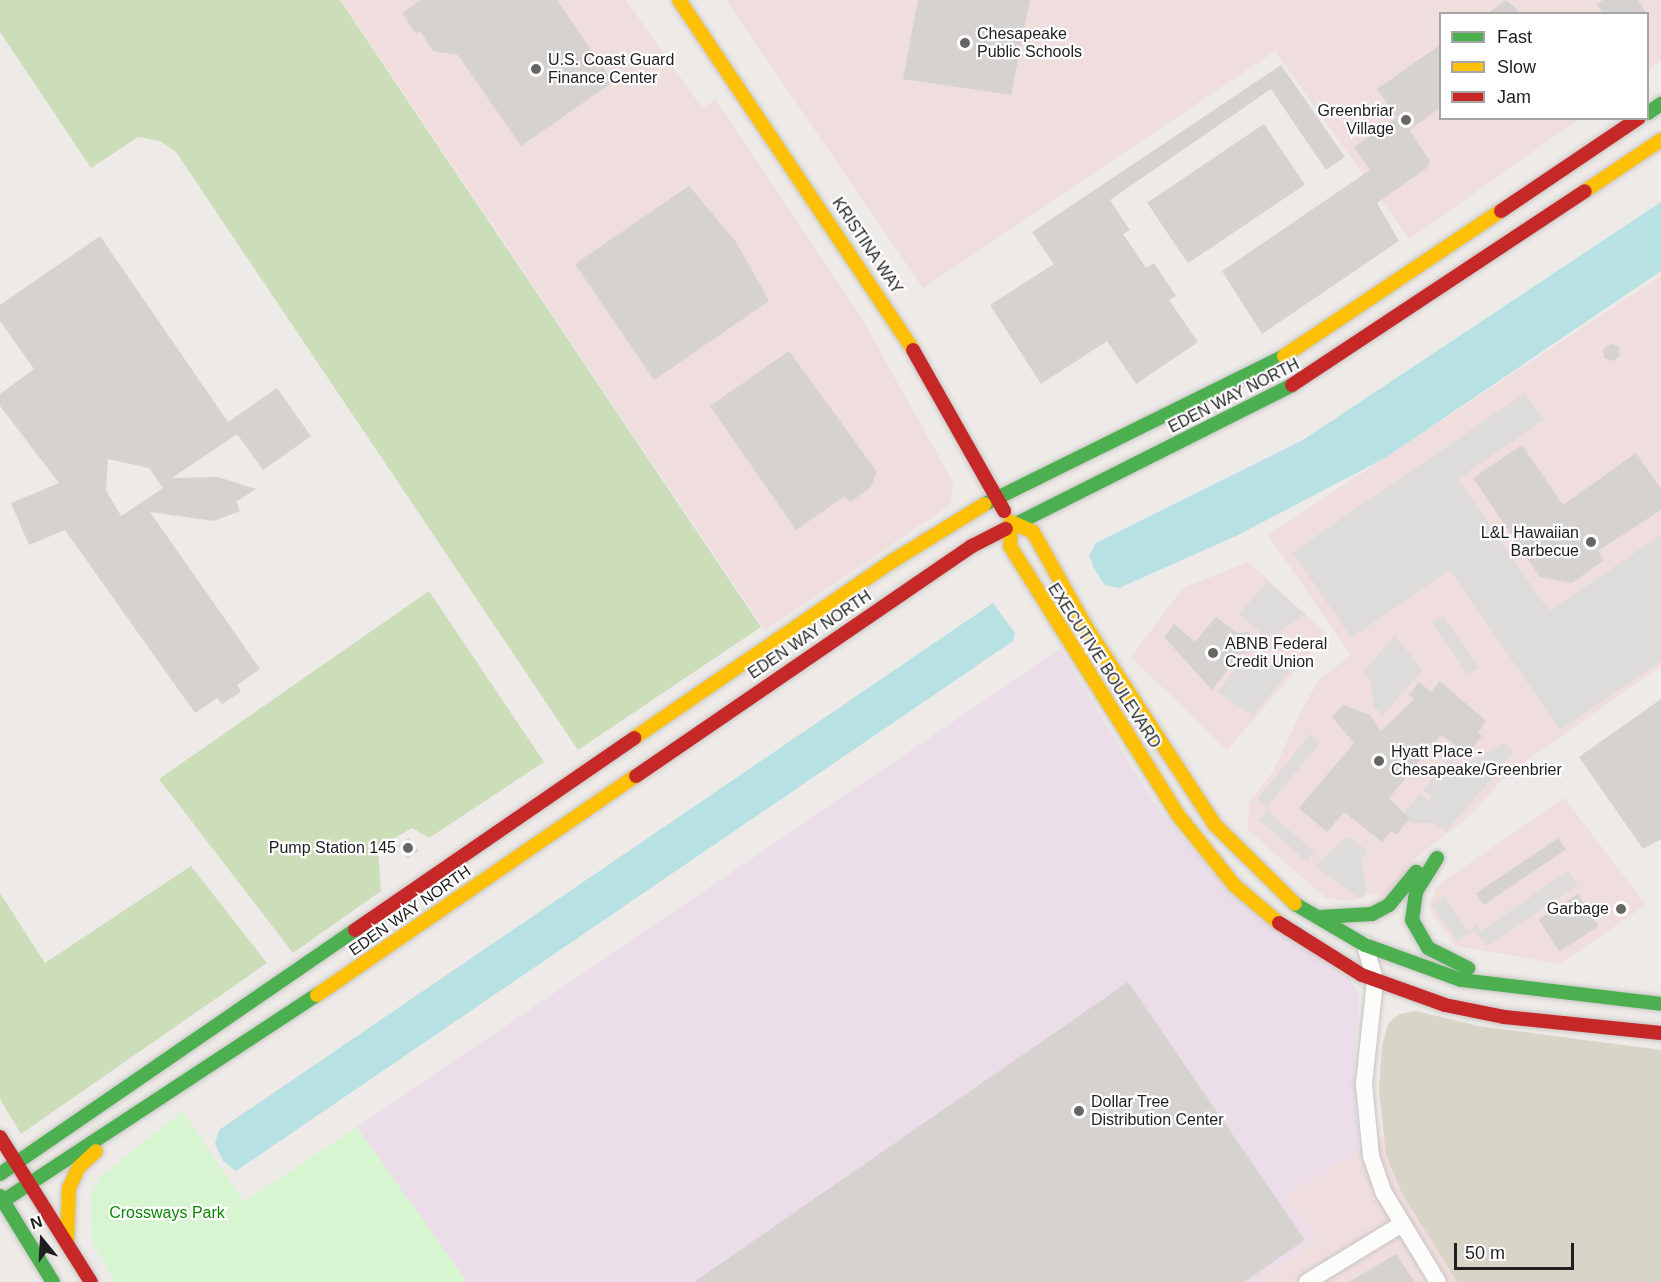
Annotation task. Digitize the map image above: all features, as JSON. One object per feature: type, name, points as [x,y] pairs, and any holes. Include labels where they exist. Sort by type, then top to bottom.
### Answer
[{"type":"street","name":"KRISTINA WAY","points":[[679,0],[893,314],[1011,522]]},
{"type":"street","name":"EDEN WAY NORTH","points":[[0,1173],[891,562],[996,497],[1294,351],[1636,120]]},
{"type":"street","name":"EDEN WAY NORTH","points":[[2,1199],[29,1184],[258,1036],[1011,522],[1322,370],[1661,141]]},
{"type":"street","name":"EXECUTIVE BOULEVARD","points":[[1661,1004],[1523,990],[1461,980],[1365,945],[1314,916],[1257,872],[1215,825],[1086,627],[1033,532],[1011,522],[1009,544],[1072,653],[1203,849],[1276,921],[1312,948],[1375,981],[1475,1013],[1661,1033]]},
{"type":"street","points":[[1314,916],[1352,919],[1377,912],[1422,866],[1437,858],[1412,904],[1417,934],[1440,957],[1523,990]]},
{"type":"street","points":[[1365,945],[1375,981],[1364,1084],[1369,1144],[1378,1180],[1438,1282]]},
{"type":"street","points":[[67,1244],[69,1188],[87,1158],[258,1036]]},
{"type":"street","points":[[0,1137],[91,1282]]},
{"type":"street","points":[[2,1199],[54,1282]]},
{"type":"street","points":[[1307,1282],[1402,1224]]},
{"type":"shaded area","points":[[341,0],[626,0],[702,108],[716,100],[862,319],[953,482],[950,505],[765,630]]},
{"type":"shaded area","points":[[726,0],[1661,0],[1661,60],[1649,69],[1649,12],[1439,12],[1439,120],[1578,120],[1409,239],[1275,51],[923,288]]},
{"type":"shaded area","points":[[1661,276],[1661,666],[1505,776],[1471,815],[1414,859],[1389,899],[1374,893],[1352,901],[1326,898],[1248,830],[1249,803],[1274,770],[1304,705],[1319,680],[1351,655],[1268,535]]},
{"type":"shaded area","points":[[1525,393],[1544,420],[1458,479],[1549,611],[1661,535],[1661,661],[1560,730],[1450,570],[1351,638],[1293,552]]},
{"type":"shaded area","points":[[1248,562],[1327,634],[1227,750],[1131,657],[1183,588]]},
{"type":"shaded area","points":[[1267,582],[1306,615],[1267,638],[1239,614]]},
{"type":"shaded area","points":[[1443,616],[1479,668],[1468,675],[1432,623]]},
{"type":"shaded area","points":[[1395,635],[1422,670],[1383,715],[1374,707],[1370,680],[1362,673]]},
{"type":"shaded area","points":[[1060,649],[1154,803],[1211,871],[1349,979],[1359,994],[1354,1074],[1359,1151],[1286,1196],[1317,1240],[1256,1282],[467,1282],[357,1127]]},
{"type":"shaded area","points":[[1246,657],[1256,666],[1282,662],[1291,670],[1253,715],[1217,692]]},
{"type":"shaded area","points":[[1310,734],[1320,742],[1267,807],[1257,799]]},
{"type":"shaded area","points":[[1504,743],[1514,752],[1446,832],[1435,823],[1412,823],[1402,815],[1420,794],[1429,801],[1432,797],[1423,790],[1449,759],[1459,767]]},
{"type":"shaded area","points":[[1564,798],[1646,905],[1560,964],[1456,946],[1429,908],[1437,886]]},
{"type":"shaded area","points":[[1267,811],[1315,852],[1307,861],[1259,820]]},
{"type":"shaded area","points":[[1347,836],[1368,851],[1361,860],[1367,890],[1360,899],[1315,866]]},
{"type":"shaded area","points":[[1568,871],[1578,885],[1487,946],[1475,930],[1457,941],[1432,905],[1444,896],[1468,931],[1477,925],[1481,931]]},
{"type":"shaded area","points":[[1416,1011],[1478,1026],[1661,1050],[1661,1282],[1457,1282],[1402,1194],[1386,1155],[1379,1090],[1382,1046],[1388,1024],[1399,1014]]},
{"type":"shaded area","points":[[1384,1136],[1402,1194],[1457,1282],[1256,1282],[1317,1240],[1285,1196]]},
{"type":"green space","points":[[0,0],[340,0],[761,627],[578,750],[176,152],[160,141],[138,137],[91,168],[0,32]]},
{"type":"green space","points":[[429,591],[544,762],[429,838],[412,828],[378,848],[381,891],[293,953],[159,779]]},
{"type":"green space","points":[[191,866],[267,963],[21,1134],[0,1099],[0,893],[45,963]]},
{"type":"green space","name":"Crossways Park","points":[[182,1111],[244,1202],[357,1127],[467,1282],[115,1282],[92,1241],[91,1193],[102,1176]]},
{"type":"water","points":[[1661,202],[1661,271],[1385,458],[1236,536],[1119,588],[1105,585],[1089,556],[1096,543],[1303,440]]},
{"type":"water","points":[[993,603],[1015,633],[1013,641],[236,1171],[223,1161],[215,1144],[219,1130]]},
{"type":"building","name":"U.S. Coast Guard Finance Center","points":[[421,0],[557,0],[613,82],[521,146],[458,55],[433,51],[420,31],[416,34],[402,13]]},
{"type":"building","name":"Chesapeake Public Schools","points":[[918,0],[1030,0],[1011,95],[903,79]]},
{"type":"building","points":[[1506,0],[1520,12],[1490,12]]},
{"type":"building","points":[[1603,0],[1638,0],[1646,12],[1602,12],[1597,4]]},
{"type":"building","points":[[1439,46],[1439,109],[1409,130],[1430,161],[1428,167],[1377,203],[1399,241],[1262,334],[1222,271],[1370,170],[1354,147],[1397,117],[1377,89]]},
{"type":"building","points":[[1281,65],[1345,157],[1326,170],[1271,89],[1110,200],[1130,230],[1123,234],[1146,268],[1154,263],[1176,296],[1169,300],[1198,342],[1136,384],[1107,341],[1041,384],[990,305],[1054,264],[1032,232]]},
{"type":"building","points":[[1264,124],[1305,185],[1188,263],[1147,203]]},
{"type":"building","points":[[689,186],[736,242],[769,301],[654,380],[575,264]]},
{"type":"building","points":[[100,236],[228,422],[277,388],[311,436],[263,470],[237,434],[172,478],[218,477],[256,489],[236,502],[240,511],[214,521],[150,512],[260,669],[237,685],[241,692],[222,704],[217,698],[195,713],[65,530],[29,545],[11,503],[59,483],[0,406],[0,394],[34,369],[0,321],[0,305]],"holes":[[[108,459],[149,468],[163,488],[121,516],[106,490]]]},
{"type":"building","points":[[1611,344],[1619,347],[1620,356],[1612,361],[1604,358],[1603,349]]},
{"type":"building","points":[[789,351],[877,472],[870,488],[850,502],[845,496],[796,530],[710,406]]},
{"type":"building","points":[[1522,445],[1563,505],[1636,453],[1661,489],[1661,510],[1598,551],[1604,560],[1572,583],[1540,577],[1473,478]]},
{"type":"building","name":"ABNB Federal Credit Union","points":[[1216,617],[1238,633],[1249,632],[1250,652],[1240,654],[1212,690],[1164,637],[1174,624],[1195,642]]},
{"type":"building","name":"Hyatt Place - Chesapeake/Greenbrier","points":[[1440,681],[1486,721],[1478,732],[1482,736],[1468,753],[1441,735],[1389,798],[1410,819],[1396,835],[1391,831],[1382,842],[1344,812],[1327,832],[1299,808],[1354,743],[1332,717],[1343,705],[1370,715],[1381,731],[1414,699],[1409,695],[1419,682],[1431,692]]},
{"type":"building","points":[[1661,699],[1661,839],[1643,849],[1579,757]]},
{"type":"building","name":"Pump Station 145","points":[[409,838],[418,851],[408,859],[398,845]]},
{"type":"building","points":[[1558,838],[1566,850],[1484,905],[1476,893]]},
{"type":"building","points":[[1578,894],[1599,926],[1559,951],[1539,920]]},
{"type":"building","name":"Dollar Tree Distribution Center","points":[[1128,982],[1305,1240],[1244,1282],[694,1282]]},
{"type":"building","points":[[1396,1254],[1415,1282],[1349,1282]]},
{"type":"traffic: fast","points":[[1649,112],[1661,104]]},
{"type":"traffic: fast","points":[[985,504],[1284,356]]},
{"type":"traffic: fast","points":[[1006,529],[1292,385]]},
{"type":"traffic: fast","points":[[1437,858],[1416,892],[1412,920],[1428,948],[1468,968]]},
{"type":"traffic: fast","points":[[1319,917],[1372,914],[1389,905],[1416,872]]},
{"type":"traffic: fast","points":[[1295,904],[1365,945],[1461,980],[1661,1004]]},
{"type":"traffic: fast","points":[[0,1174],[355,930]]},
{"type":"traffic: fast","points":[[3,1201],[317,995]]},
{"type":"traffic: fast","points":[[0,1196],[53,1282]]},
{"type":"traffic: slow","points":[[679,0],[913,350]]},
{"type":"traffic: slow","points":[[1585,191],[1661,140]]},
{"type":"traffic: slow","points":[[1284,356],[1501,211]]},
{"type":"traffic: slow","points":[[634,738],[891,562],[985,504]]},
{"type":"traffic: slow","points":[[1011,522],[1010,546],[1178,815],[1234,885],[1279,923]]},
{"type":"traffic: slow","points":[[1011,522],[1033,532],[1086,627],[1215,825],[1295,904]]},
{"type":"traffic: slow","points":[[317,995],[636,776]]},
{"type":"traffic: slow","points":[[67,1244],[69,1188],[79,1167],[96,1151]]},
{"type":"traffic: jam","points":[[1501,211],[1636,120]]},
{"type":"traffic: jam","points":[[1292,385],[1585,191]]},
{"type":"traffic: jam","points":[[913,350],[1004,511]]},
{"type":"traffic: jam","points":[[636,776],[972,546],[1006,529]]},
{"type":"traffic: jam","points":[[355,930],[634,738]]},
{"type":"traffic: jam","points":[[1279,923],[1362,975],[1445,1005],[1504,1017],[1661,1033]]},
{"type":"traffic: jam","points":[[0,1137],[91,1282]]},
{"type":"place","name":"Chesapeake Public Schools","points":[[965,43]]},
{"type":"place","name":"U.S. Coast Guard Finance Center","points":[[536,69]]},
{"type":"place","name":"Greenbriar Village","points":[[1406,120]]},
{"type":"place","name":"L&L Hawaiian Barbecue","points":[[1591,542]]},
{"type":"place","name":"ABNB Federal Credit Union","points":[[1213,653]]},
{"type":"place","name":"Hyatt Place - Chesapeake/Greenbrier","points":[[1379,761]]},
{"type":"place","name":"Pump Station 145","points":[[408,848]]},
{"type":"place","name":"Garbage","points":[[1621,909]]},
{"type":"place","name":"Dollar Tree Distribution Center","points":[[1079,1111]]}]
